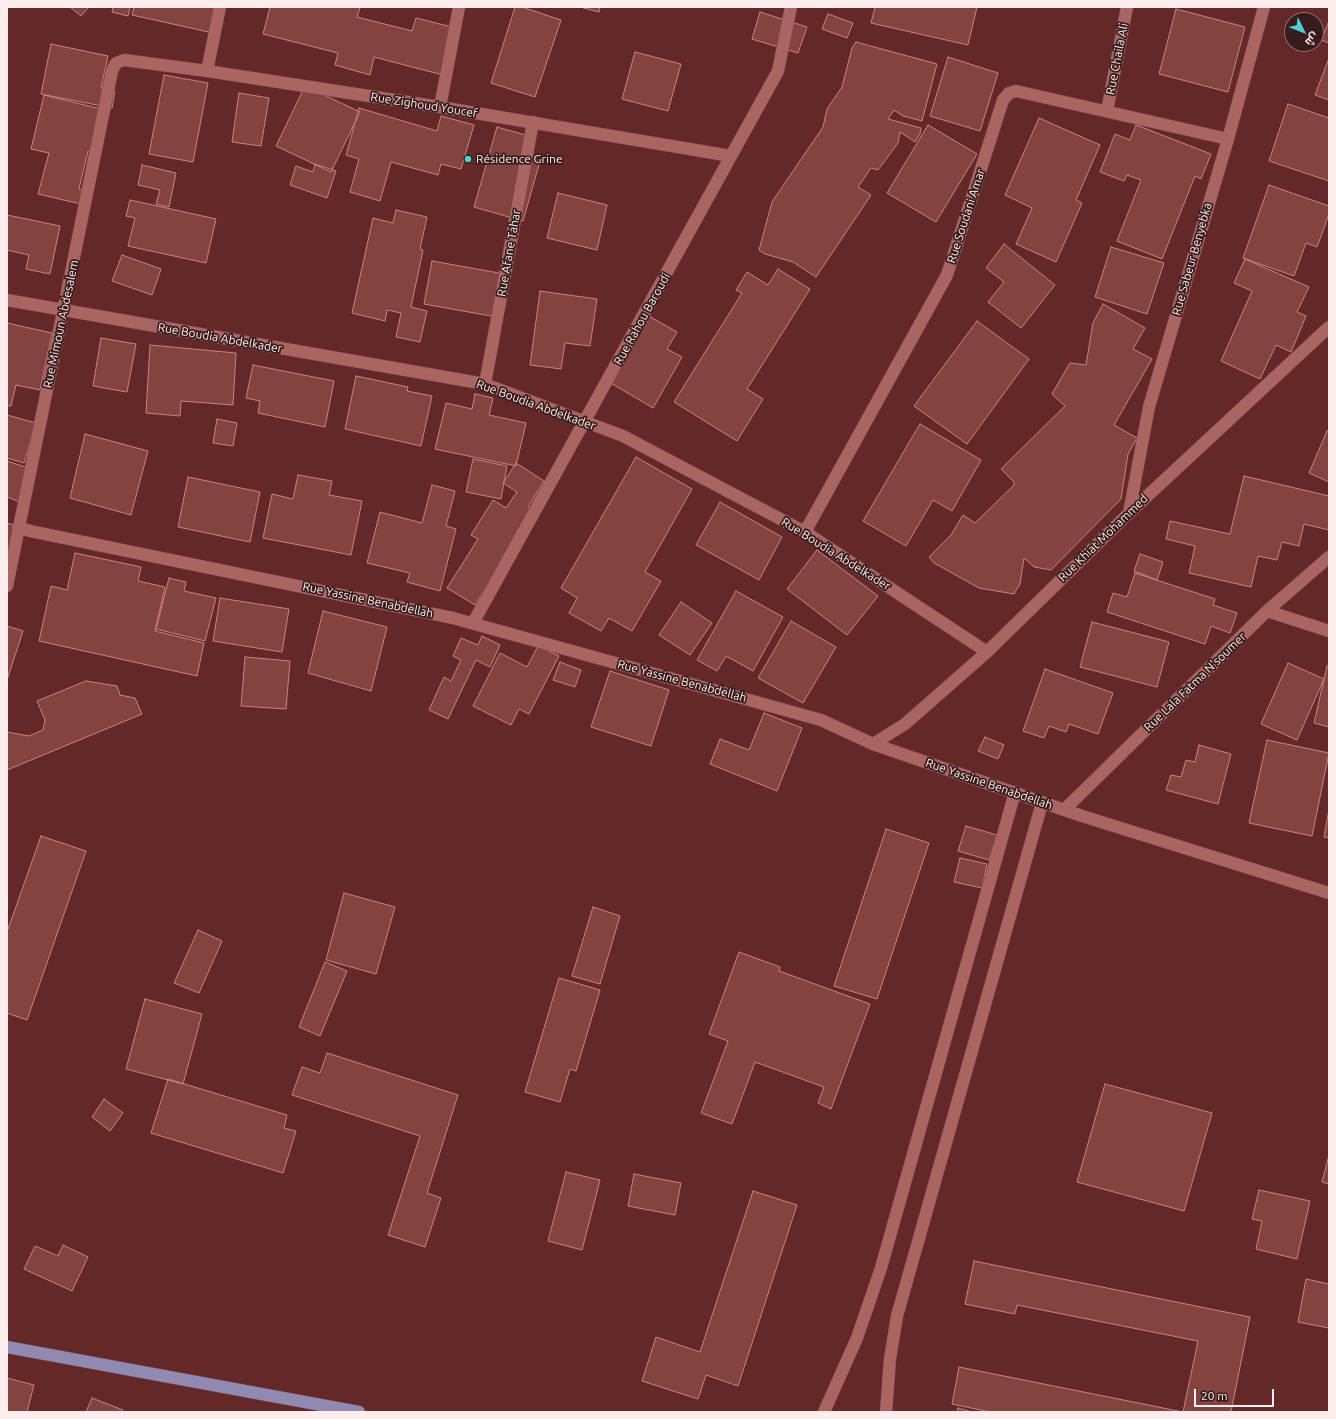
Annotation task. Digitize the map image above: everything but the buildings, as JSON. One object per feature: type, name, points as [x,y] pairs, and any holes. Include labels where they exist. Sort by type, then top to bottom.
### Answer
[{"type":"main road","points":[[7,1347],[312,1408],[359,1412]]},
{"type":"street","points":[[207,71],[220,7]]},
{"type":"street","points":[[440,107],[459,7]]},
{"type":"street","name":"Rue Rahou Baroudi","points":[[473,624],[778,71],[790,7]]},
{"type":"street","name":"Rue Chaila Ali","points":[[1107,111],[1127,7]]},
{"type":"street","name":"Rue Sabeur Benyebka","points":[[1129,512],[1149,407],[1228,139],[1264,7]]},
{"type":"street","name":"Rue Zighoud Youcef","points":[[116,63],[124,60],[207,71],[533,122],[731,156]]},
{"type":"street","name":"Rue Mimoun Abdesalem","points":[[7,586],[18,527],[65,310],[112,71],[116,63]]},
{"type":"street","name":"Rue Soudani Amar","points":[[805,532],[947,275],[1004,100],[1009,93],[1016,91],[1228,139]]},
{"type":"street","name":"Rue Afane Tahar","points":[[485,384],[533,122]]},
{"type":"street","name":"Rue Boudia Abdelkader","points":[[7,300],[485,384],[623,436],[805,532],[987,652]]},
{"type":"street","name":"Rue Khiat Mohammed","points":[[873,744],[905,724],[987,652],[1129,512],[1329,328]]},
{"type":"street","name":"Rue Yassine Benabdellah","points":[[18,527],[453,618],[821,720],[873,744],[1015,792],[1042,803],[1329,893]]},
{"type":"street","name":"Rue Lala Fatma N'soumer","points":[[1064,810],[1267,611],[1329,557]]},
{"type":"street","points":[[1267,611],[1329,631]]},
{"type":"street","points":[[824,1412],[857,1338],[881,1268],[1015,792]]},
{"type":"street","points":[[886,1412],[890,1359],[898,1316],[1042,803]]},
{"type":"place","name":"Résidence Grine","points":[[468,159]]}]
